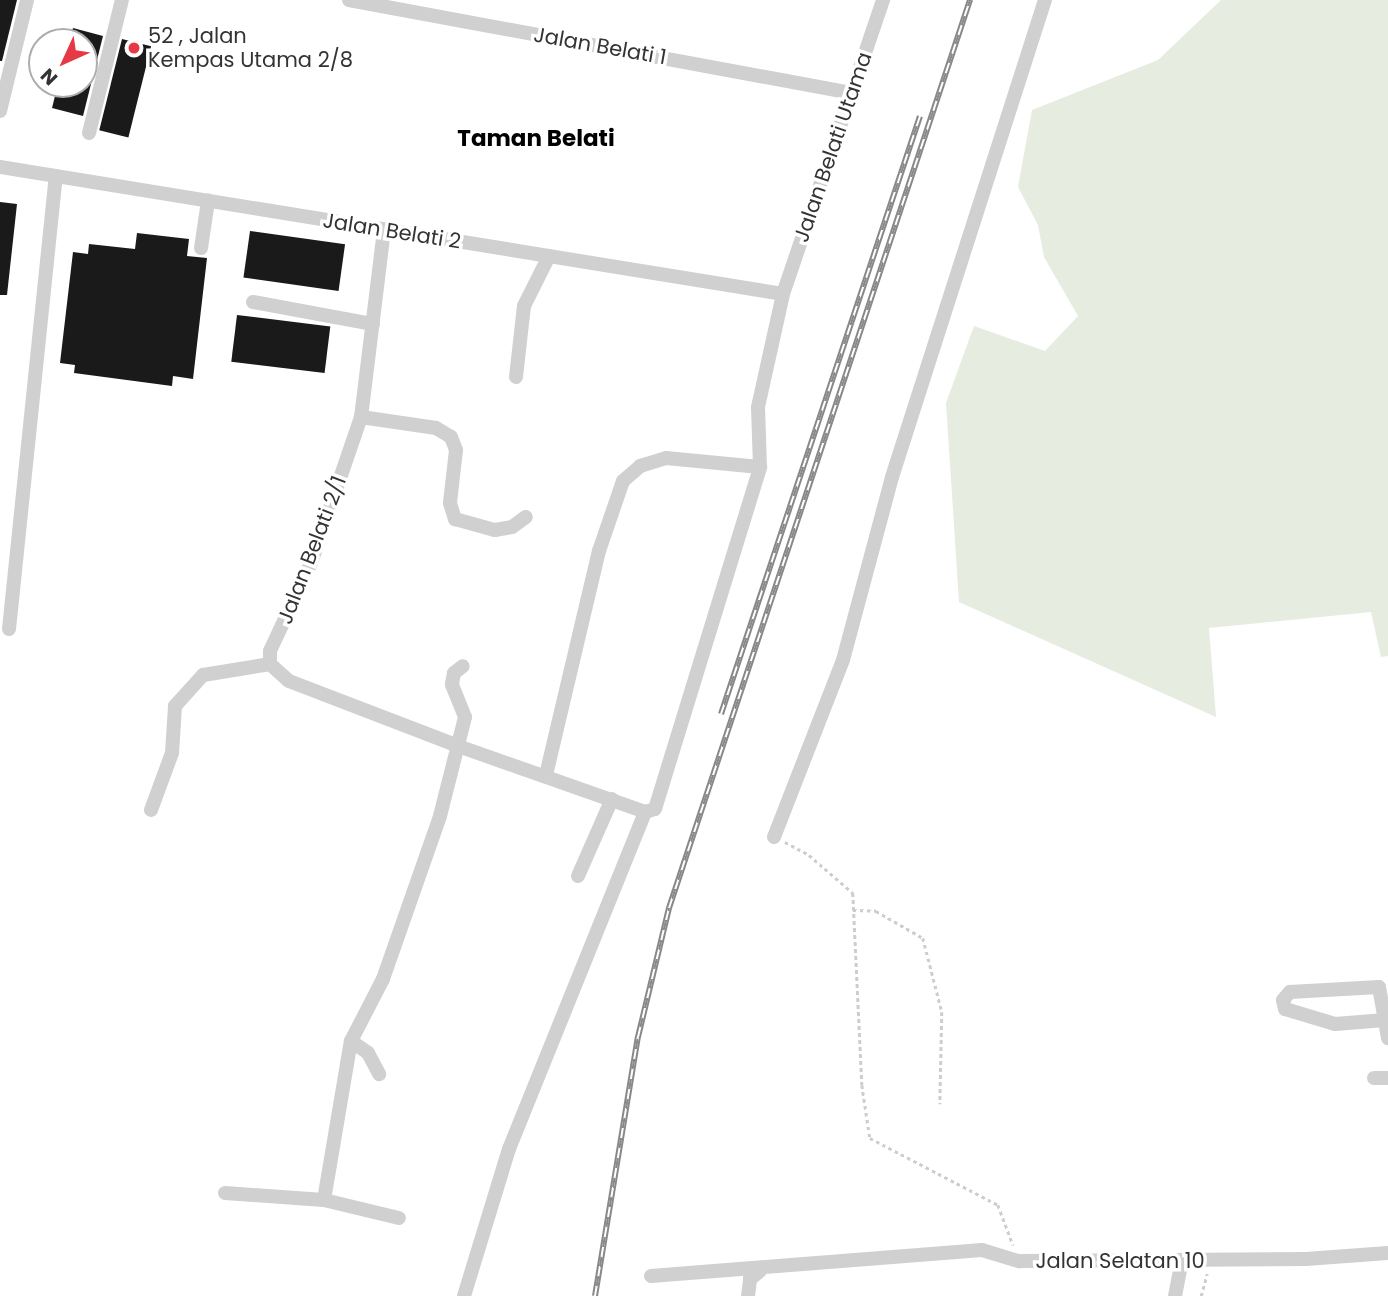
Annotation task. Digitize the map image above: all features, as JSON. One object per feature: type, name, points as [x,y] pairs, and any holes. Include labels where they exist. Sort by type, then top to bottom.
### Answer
[{"type":"street","points":[[0,111],[27,0]]},
{"type":"street","name":"Jalan Belati 1","points":[[349,0],[852,93]]},
{"type":"street","name":"Jalan Belati Utama","points":[[464,1296],[509,1149],[645,812],[658,804],[760,467],[758,407],[783,294],[883,0]]},
{"type":"street","points":[[774,837],[843,660],[892,477],[1045,0]]},
{"type":"street","points":[[89,133],[120,7]]},
{"type":"street","name":"Jalan Belati 2","points":[[0,167],[783,294]]},
{"type":"street","points":[[9,629],[56,176]]},
{"type":"street","points":[[201,248],[208,201]]},
{"type":"street","name":"Jalan Belati 2/1","points":[[270,664],[270,651],[311,563],[361,417],[384,230]]},
{"type":"street","points":[[516,377],[524,306],[549,256]]},
{"type":"street","points":[[253,302],[373,324]]},
{"type":"street","points":[[361,417],[436,428],[451,436],[456,450],[450,503],[455,519],[495,530],[512,527],[526,517]]},
{"type":"street","points":[[546,775],[598,551],[623,481],[640,466],[666,458],[760,467]]},
{"type":"street","points":[[151,810],[172,753],[175,706],[203,675],[270,664],[289,681],[458,746],[645,812]]},
{"type":"street","points":[[324,1200],[351,1041],[383,979],[440,816],[465,717],[453,684],[454,673],[463,666]]},
{"type":"street","points":[[578,876],[612,799]]},
{"type":"street","points":[[1385,1020],[1335,1024],[1285,1009],[1283,1000],[1290,992],[1379,987],[1385,1020],[1388,1038]]},
{"type":"street","points":[[351,1041],[368,1053],[379,1074]]},
{"type":"street","points":[[225,1193],[324,1200],[399,1218]]},
{"type":"street","name":"Jalan Selatan 10","points":[[652,1276],[700,1269],[760,1270],[982,1250],[1018,1261],[1211,1261],[1388,1253]]},
{"type":"street","points":[[1175,1296],[1182,1261]]},
{"type":"street","points":[[748,1296],[750,1279],[760,1270]]},
{"type":"path","points":[[774,837],[809,855],[853,893],[862,1086],[870,1138],[998,1205],[1018,1261]]},
{"type":"path","points":[[853,910],[877,911],[923,938],[942,1012],[940,1104]]},
{"type":"path","points":[[1201,1296],[1211,1261]]},
{"type":"shaded area","points":[[1221,0],[1388,0],[1388,656],[1381,657],[1371,612],[1209,628],[1216,717],[959,602],[946,403],[974,326],[1045,351],[1078,316],[1044,257],[1038,225],[1018,187],[1032,110],[1158,60]]},
{"type":"building","points":[[0,0],[17,0],[2,61],[0,61]]},
{"type":"building","points":[[98,35],[103,36],[98,56]]},
{"type":"building","points":[[122,39],[151,46],[128,137],[99,130]]},
{"type":"building","points":[[54,98],[88,98],[83,116],[52,108]]},
{"type":"building","points":[[0,202],[17,204],[7,295],[0,295]]},
{"type":"building","points":[[250,231],[345,244],[339,291],[243,278]]},
{"type":"building","points":[[137,233],[189,239],[187,256],[207,258],[193,379],[173,376],[172,386],[74,373],[75,365],[60,363],[73,252],[88,254],[89,244],[135,249]]},
{"type":"building","points":[[237,315],[330,326],[325,373],[231,362]]},
{"type":"railway","points":[[595,1296],[638,1037],[669,908],[970,0]]},
{"type":"railway","points":[[721,714],[920,116]]},
{"type":"place","name":"52 , Jalan Kempas Utama 2/8","points":[[134,48]]},
{"type":"district","name":"Taman Belati","points":[[536,138]]}]
